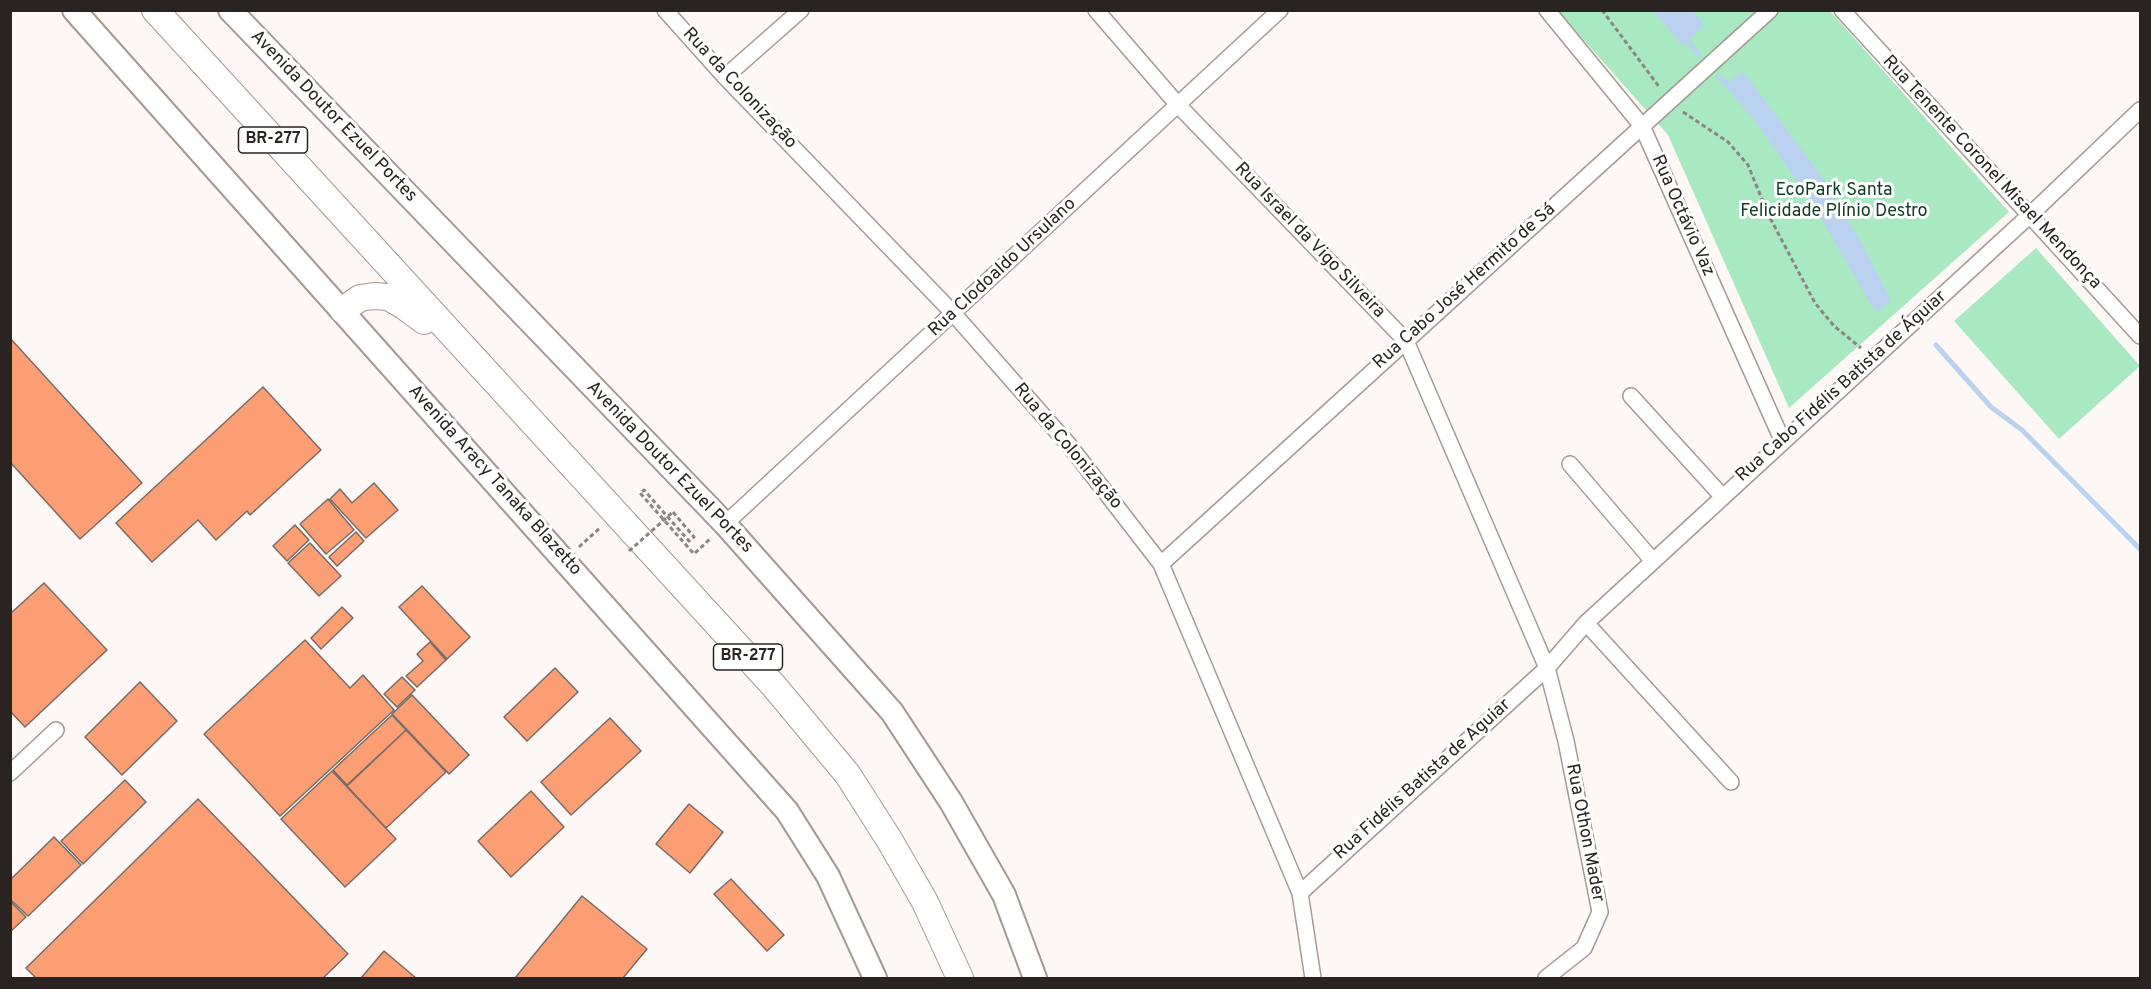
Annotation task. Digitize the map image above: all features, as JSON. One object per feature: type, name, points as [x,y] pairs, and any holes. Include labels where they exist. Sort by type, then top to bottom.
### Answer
[{"type":"highway","name":"BR-277","points":[[155,10],[774,686],[848,775],[925,902],[960,978]]},
{"type":"highway","points":[[343,310],[360,298],[388,297],[404,306],[486,370]]},
{"type":"main road","name":"Avenida Aracy Tanaka Blazetto","points":[[74,10],[787,811],[828,876],[875,978]]},
{"type":"main road","name":"Avenida Doutor Ezuel Portes","points":[[230,10],[725,524],[892,712],[951,802],[1004,896],[1035,978]]},
{"type":"street","name":"Rua da Colonização","points":[[665,10],[725,77],[953,313],[1069,445],[1161,564],[1300,893],[1313,978]]},
{"type":"street","points":[[725,77],[801,10]]},
{"type":"street","name":"Rua Israel da Vigo Silveira","points":[[1096,10],[1178,105],[1406,341],[1547,668]]},
{"type":"street","name":"Rua Clodoaldo Ursulano","points":[[725,524],[1280,10]]},
{"type":"street","name":"Rua Octávio Vaz","points":[[1547,10],[1642,126],[1783,442]]},
{"type":"street","name":"Rua Cabo José Hermito de Sá","points":[[1161,564],[1770,10]]},
{"type":"street","name":"Rua Tenente Coronel Misael Mendonça","points":[[1842,10],[2140,336]]},
{"type":"street","name":"Rua Cabo Fidélis Batista de Águiar","points":[[1547,668],[1586,623],[2030,215],[2140,110]]},
{"type":"street","points":[[1631,396],[1722,496]]},
{"type":"street","points":[[1570,464],[1653,561]]},
{"type":"street","points":[[1586,623],[1731,782]]},
{"type":"street","name":"Rua Fidélis Batista de Aguiar","points":[[1300,893],[1547,668]]},
{"type":"street","name":"Rua Othon Mader","points":[[1546,978],[1584,948],[1600,912],[1566,741],[1547,668]]},
{"type":"street","points":[[10,773],[56,730]]},
{"type":"path","points":[[1602,10],[1670,101],[1728,142],[1748,165],[1768,214],[1815,303],[1834,326],[1874,358]]},
{"type":"path","points":[[629,551],[673,512],[694,537],[689,541],[644,490],[640,493],[694,554],[725,524]]},
{"type":"green space","name":"EcoPark Santa Felicidade Plínio Destro","points":[[1558,11],[1830,11],[2009,212],[1789,408],[1668,135]]},
{"type":"green space","points":[[2036,248],[2140,366],[2059,439],[1954,321]]},
{"type":"water","points":[[1653,11],[1693,11],[1704,25],[1683,46]]},
{"type":"water","points":[[1743,71],[1822,177],[1860,240],[1891,300],[1878,312],[1872,307],[1821,218],[1788,168],[1755,121],[1725,86]]},
{"type":"building","points":[[10,338],[142,483],[80,539],[10,462]]},
{"type":"building","points":[[263,387],[321,450],[250,515],[247,511],[216,540],[198,520],[152,562],[116,523]]},
{"type":"building","points":[[374,483],[398,510],[366,538],[330,499],[340,489],[352,503]]},
{"type":"building","points":[[328,499],[354,530],[326,554],[300,524]]},
{"type":"building","points":[[295,525],[309,540],[287,561],[273,546]]},
{"type":"building","points":[[356,532],[364,541],[337,566],[329,557]]},
{"type":"building","points":[[310,543],[341,576],[319,596],[288,563]]},
{"type":"building","points":[[44,583],[107,650],[25,727],[10,711],[10,614]]},
{"type":"building","points":[[422,586],[470,637],[447,659],[399,607]]},
{"type":"building","points":[[342,607],[353,618],[321,649],[311,638]]},
{"type":"building","points":[[305,640],[350,688],[363,675],[394,710],[280,816],[204,734]]},
{"type":"building","points":[[430,642],[446,660],[417,687],[406,676],[423,661],[417,654]]},
{"type":"building","points":[[555,668],[578,692],[527,741],[504,717]]},
{"type":"building","points":[[402,677],[415,690],[397,707],[384,694]]},
{"type":"building","points":[[140,682],[177,721],[122,775],[85,737]]},
{"type":"building","points":[[412,695],[469,755],[449,774],[392,714]]},
{"type":"building","points":[[392,715],[406,730],[347,785],[333,770]]},
{"type":"building","points":[[610,718],[641,751],[571,815],[541,782]]},
{"type":"building","points":[[406,730],[446,772],[386,828],[347,786]]},
{"type":"building","points":[[332,771],[396,839],[345,887],[281,819]]},
{"type":"building","points":[[125,780],[146,802],[83,864],[61,841]]},
{"type":"building","points":[[531,791],[564,827],[511,877],[478,841]]},
{"type":"building","points":[[198,799],[348,954],[323,978],[36,978],[26,968]]},
{"type":"building","points":[[689,804],[723,832],[690,873],[656,844]]},
{"type":"building","points":[[54,837],[81,865],[28,916],[10,899],[10,880]]},
{"type":"building","points":[[731,879],[784,935],[767,951],[714,894]]},
{"type":"building","points":[[582,896],[647,949],[623,978],[515,978]]},
{"type":"building","points":[[10,901],[26,917],[10,932]]},
{"type":"building","points":[[384,951],[416,978],[361,978]]},
{"type":"waterway","points":[[1685,37],[1699,55]]},
{"type":"waterway","points":[[1719,77],[1731,87]]},
{"type":"waterway","points":[[1936,345],[1991,407],[2022,430],[2140,549]]}]
